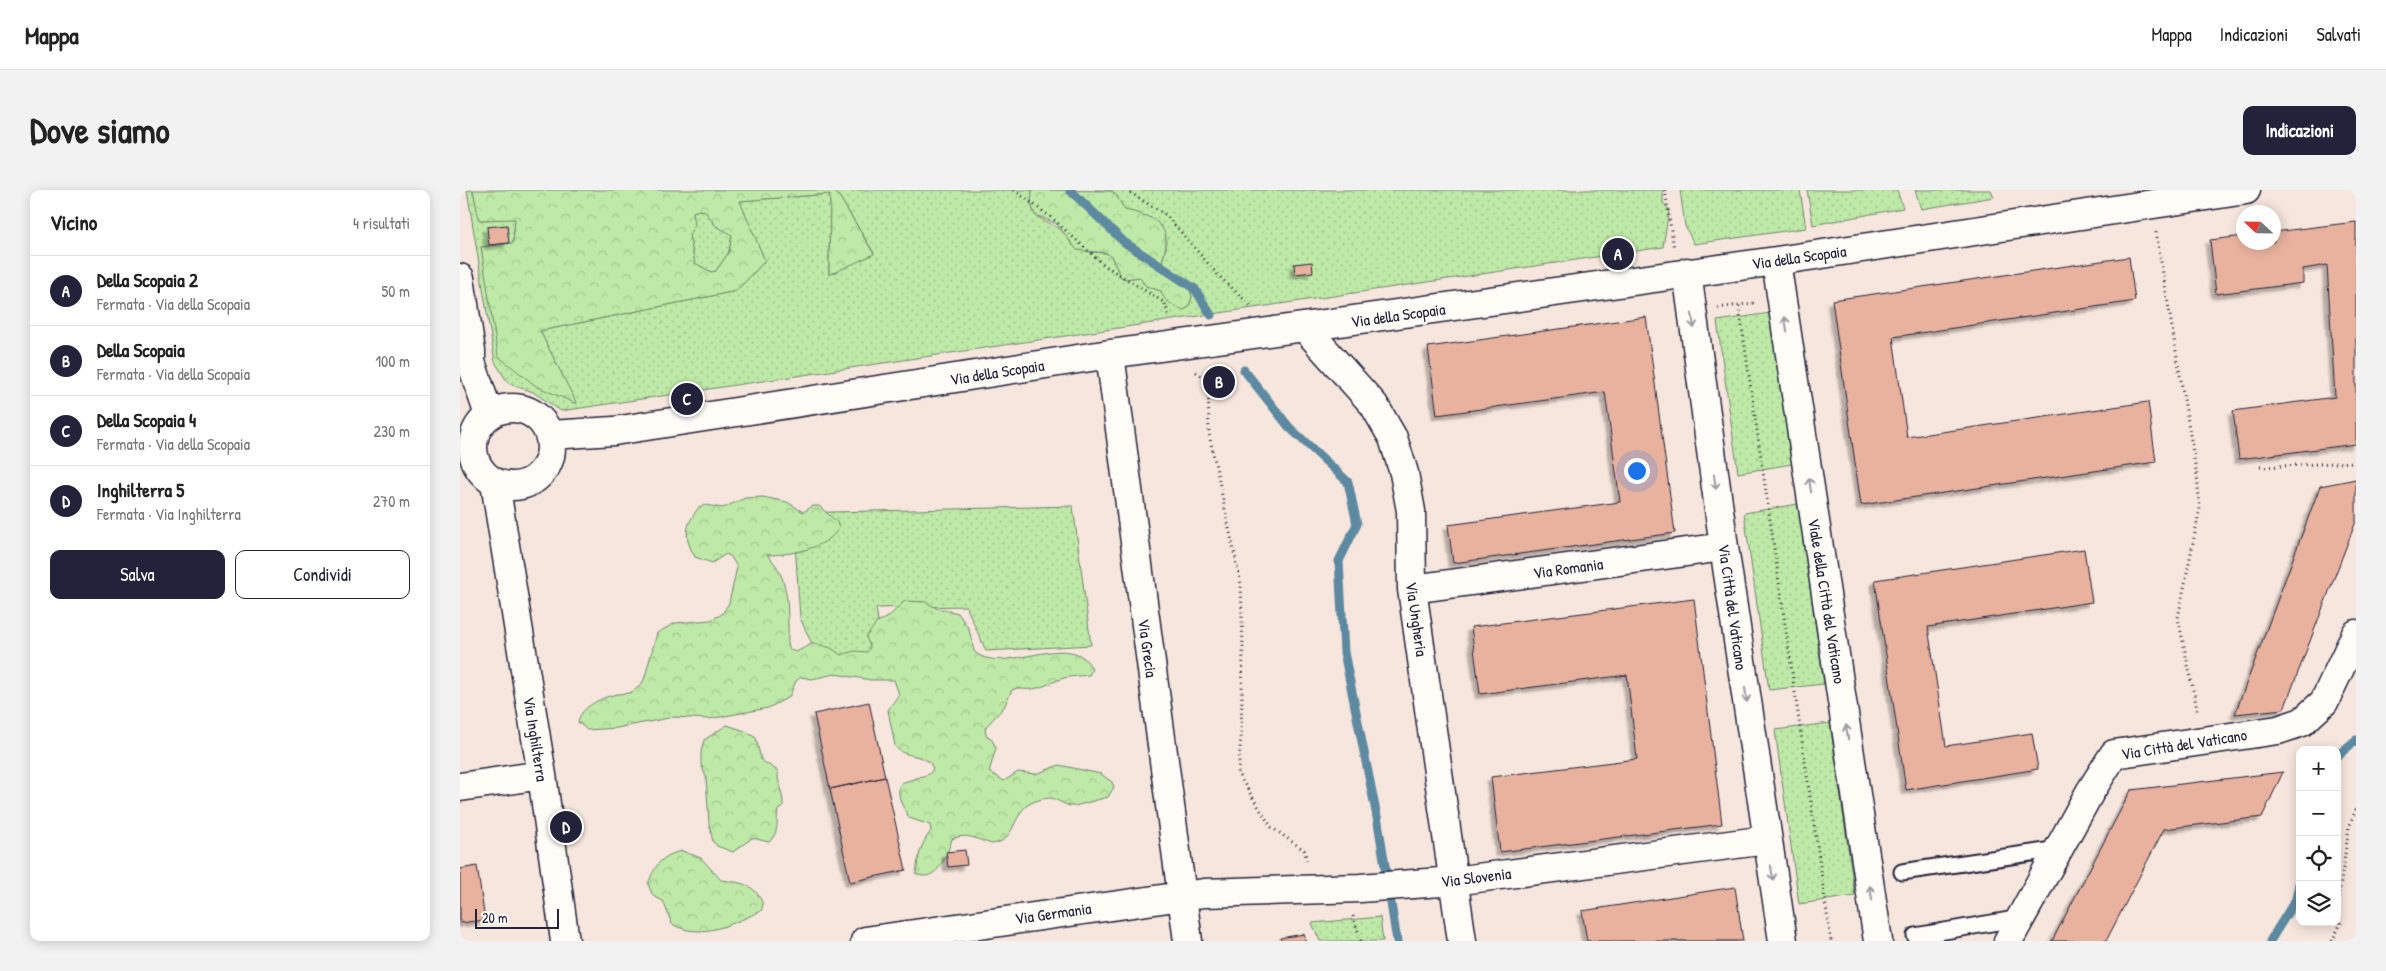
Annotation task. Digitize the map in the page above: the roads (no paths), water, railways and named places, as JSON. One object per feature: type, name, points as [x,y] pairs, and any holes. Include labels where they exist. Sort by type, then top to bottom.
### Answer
[{"type":"street","name":"Via della Scopaia","points":[[551,446],[614,431],[1110,354],[1776,261],[2246,190]]},
{"type":"street","name":"Viale della Città del Vaticano","points":[[1776,261],[1878,941]]},
{"type":"street","name":"Via Città del Vaticano","points":[[1687,272],[1724,547],[1783,941]]},
{"type":"street","points":[[460,278],[471,362],[498,411]]},
{"type":"street","name":"Via Ungheria","points":[[1305,328],[1374,405],[1393,438],[1404,473],[1410,511],[1412,589],[1442,882],[1462,941]]},
{"type":"street","name":"Via Grecia","points":[[1110,354],[1188,941]]},
{"type":"street","points":[[528,410],[546,424],[551,446],[543,472],[529,483],[518,487],[473,458],[477,429],[498,411],[528,410]]},
{"type":"street","name":"Via Inghilterra","points":[[473,458],[505,538],[542,775],[565,941]]},
{"type":"street","points":[[505,538],[529,483]]},
{"type":"street","name":"Via Romania","points":[[1412,589],[1724,547]]},
{"type":"street","name":"Via Città del Vaticano","points":[[2014,930],[2090,792],[2114,754],[2278,730],[2302,722],[2324,702],[2356,634]]},
{"type":"street","points":[[460,787],[542,775]]},
{"type":"street","name":"Via Slovenia","points":[[1182,895],[1212,892],[1360,888],[1442,882],[1767,840]]},
{"type":"street","name":"Via Germania","points":[[865,941],[1182,895]]},
{"type":"lane","points":[[1902,872],[2059,849]]},
{"type":"lane","points":[[1916,936],[2014,930]]},
{"type":"waterway","points":[[1070,190],[1124,242],[1195,289],[1211,315]]},
{"type":"waterway","points":[[1244,370],[1289,427],[1348,482],[1357,524],[1339,561],[1344,652],[1378,822],[1397,941]]},
{"type":"waterway","points":[[2341,753],[2356,740]]},
{"type":"waterway","points":[[2270,941],[2296,899],[2300,881]]},
{"type":"place","name":"Della Scopaia 2","points":[[1618,254]]},
{"type":"place","name":"Della Scopaia","points":[[1219,382]]},
{"type":"place","name":"Della Scopaia 4","points":[[687,399]]},
{"type":"place","name":"Inghilterra 5","points":[[566,827]]}]
